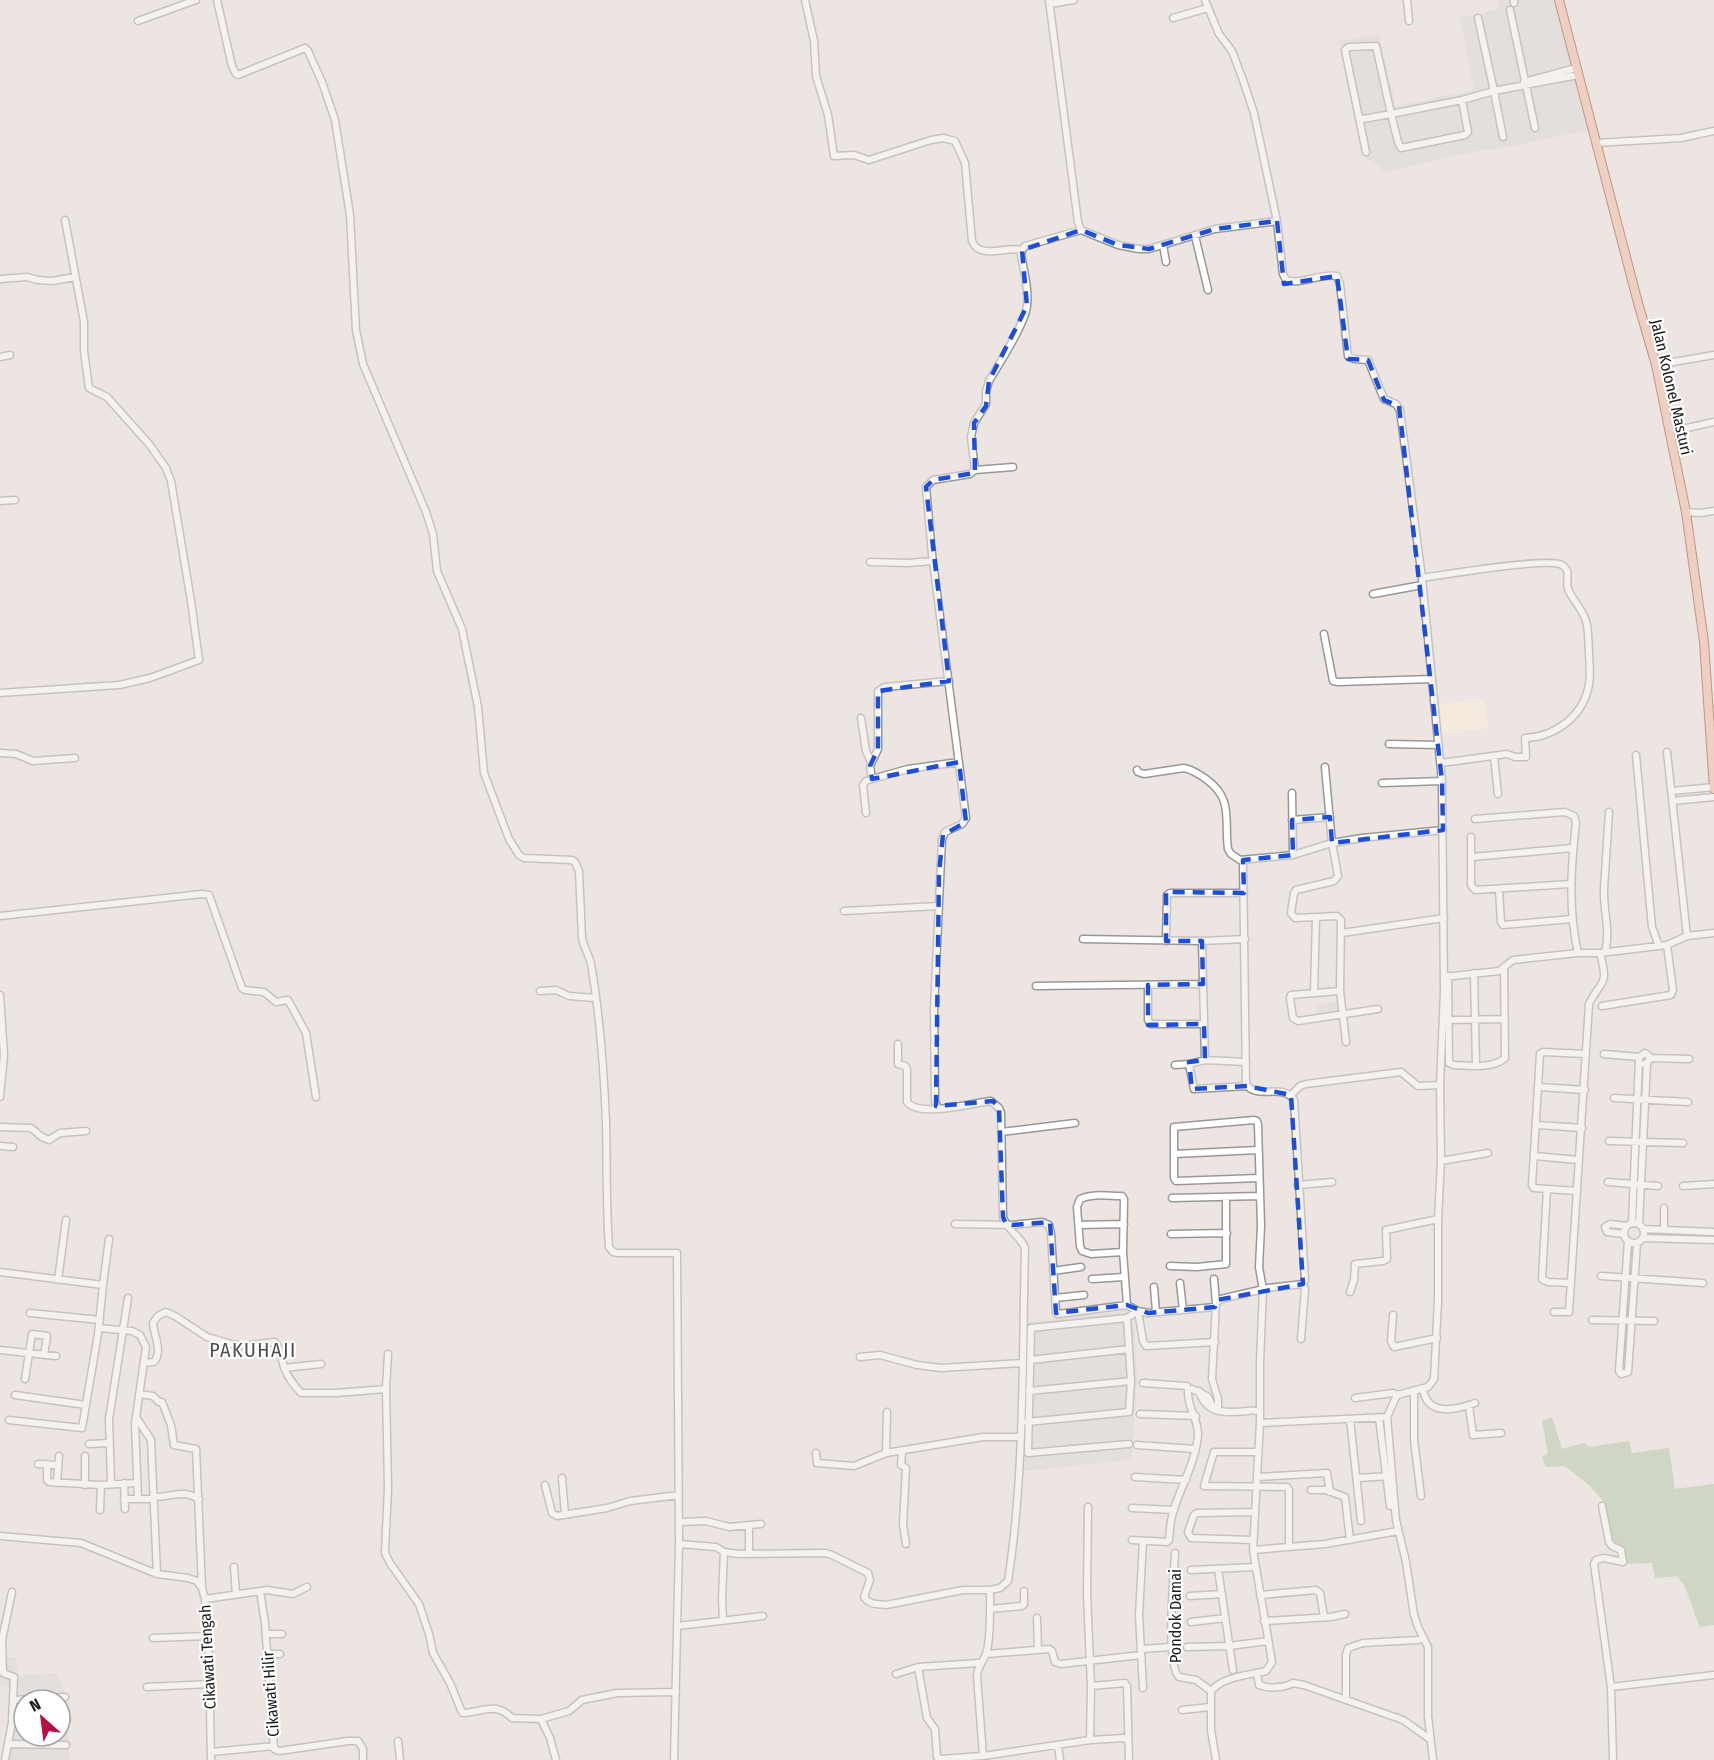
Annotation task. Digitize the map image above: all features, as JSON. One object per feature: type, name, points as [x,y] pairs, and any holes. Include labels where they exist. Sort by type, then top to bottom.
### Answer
[{"type":"main road","name":"Jalan Kolonel Masturi","points":[[1559,0],[1656,365],[1686,512],[1703,633],[1714,788]]},
{"type":"street","points":[[138,21],[196,0]]},
{"type":"street","points":[[217,0],[232,66],[236,74],[279,60],[305,48],[322,82],[335,120],[350,215],[356,330],[363,364],[426,512],[433,534],[437,571],[462,629],[478,706],[484,773],[509,839],[519,855],[524,858],[562,858],[572,860],[577,865],[582,938],[584,949],[591,962],[606,1124],[605,1184],[609,1247],[617,1253],[677,1252],[680,1544],[674,1760]]},
{"type":"street","points":[[806,0],[814,41],[816,75],[828,115],[834,156],[854,155],[869,160],[931,140],[950,138],[955,141],[965,163],[973,245],[982,251],[1016,248],[1022,250]]},
{"type":"street","points":[[1074,0],[1049,2],[1078,222],[1081,230]]},
{"type":"street","points":[[1205,0],[1219,34],[1236,60],[1254,113],[1277,221],[1283,274],[1286,280],[1294,282],[1323,276],[1337,276],[1340,284],[1348,356],[1368,360],[1384,399],[1399,406],[1422,582],[1441,763],[1449,1063],[1476,1065],[1500,1062],[1505,1058],[1504,967]]},
{"type":"street","points":[[1407,0],[1409,21]]},
{"type":"street","points":[[1173,18],[1208,8]]},
{"type":"street","points":[[1510,10],[1535,128]]},
{"type":"street","points":[[1478,18],[1503,137]]},
{"type":"street","points":[[1366,152],[1345,52],[1349,47],[1372,45],[1376,47],[1399,146],[1404,148],[1467,134],[1462,100]]},
{"type":"street","points":[[1359,118],[1462,100],[1577,72]]},
{"type":"street","points":[[1596,143],[1681,138],[1714,130]]},
{"type":"street","points":[[0,693],[118,685],[150,678],[199,660],[171,481],[166,468],[149,444],[107,397],[89,388],[84,351],[84,322],[65,220]]},
{"type":"street","points":[[1022,250],[1032,243],[1081,230],[1130,247],[1149,249],[1223,227],[1277,221]]},
{"type":"street","points":[[1195,236],[1208,290]]},
{"type":"street","points":[[1163,245],[1166,262]]},
{"type":"street","points":[[975,470],[972,437],[974,423],[986,404],[988,381],[1022,320],[1027,306],[1022,250]]},
{"type":"street","points":[[0,279],[27,277],[52,281],[75,277]]},
{"type":"street","points":[[0,357],[10,355]]},
{"type":"street","points":[[1656,365],[1714,355]]},
{"type":"street","points":[[1669,432],[1714,422]]},
{"type":"street","points":[[938,1108],[935,1102],[934,1008],[943,835],[947,829],[962,824],[966,818],[933,561],[926,487],[933,480],[970,474],[975,470],[1013,467]]},
{"type":"street","points":[[0,501],[15,500]]},
{"type":"street","points":[[1686,512],[1714,511]]},
{"type":"street","points":[[870,562],[933,561]]},
{"type":"street","points":[[1373,594],[1422,582],[1499,568],[1556,563],[1562,565],[1568,575],[1567,586],[1586,622],[1589,685],[1582,703],[1572,718],[1551,733],[1524,738],[1526,757],[1507,754],[1441,763]]},
{"type":"street","points":[[1324,634],[1333,681],[1432,679]]},
{"type":"street","points":[[871,762],[878,749],[877,696],[879,690],[885,687],[949,681]]},
{"type":"street","points":[[861,718],[866,752],[871,762],[872,779]]},
{"type":"street","points":[[1389,744],[1439,745]]},
{"type":"street","points":[[1667,752],[1686,936]]},
{"type":"street","points":[[0,753],[16,754],[33,761],[75,758]]},
{"type":"street","points":[[1636,755],[1652,927],[1659,946]]},
{"type":"street","points":[[1494,756],[1498,794]]},
{"type":"street","points":[[866,813],[863,785],[866,780],[908,769],[959,762]]},
{"type":"street","points":[[1326,768],[1332,843],[1338,876],[1335,880],[1300,888],[1294,893],[1292,917],[1337,916],[1341,920],[1340,991],[1346,1042]]},
{"type":"street","points":[[1137,770],[1144,774],[1190,769],[1220,790],[1226,802],[1228,849],[1234,856],[1243,860],[1293,855],[1332,843],[1443,830]]},
{"type":"street","points":[[1382,783],[1442,781]]},
{"type":"street","points":[[1672,791],[1714,788]]},
{"type":"street","points":[[1696,789],[1697,798]]},
{"type":"street","points":[[1292,793],[1293,855]]},
{"type":"street","points":[[1673,801],[1714,797]]},
{"type":"street","points":[[1554,1312],[1569,1312],[1589,1004],[1601,987],[1605,973],[1603,953],[1608,938],[1604,889],[1609,812]]},
{"type":"street","points":[[1475,819],[1568,813],[1574,816],[1576,823],[1570,884],[1572,919],[1578,953]]},
{"type":"street","points":[[1292,820],[1330,817]]},
{"type":"street","points":[[1471,837],[1473,889],[1475,890],[1570,884]]},
{"type":"street","points":[[1472,857],[1574,848]]},
{"type":"street","points":[[1243,860],[1247,1086]]},
{"type":"street","points":[[1499,890],[1503,925],[1572,919]]},
{"type":"street","points":[[1166,941],[1166,904],[1167,895],[1170,893],[1244,893]]},
{"type":"street","points":[[0,916],[116,902],[209,895],[242,988],[264,992],[276,1002],[288,1000],[306,1033],[316,1097]]},
{"type":"street","points":[[844,911],[938,906]]},
{"type":"street","points":[[1314,993],[1316,918]]},
{"type":"street","points":[[1342,933],[1444,918]]},
{"type":"street","points":[[1446,977],[1499,971],[1513,960],[1667,945],[1686,936],[1714,933]]},
{"type":"street","points":[[1083,939],[1202,941],[1245,939]]},
{"type":"street","points":[[1202,941],[1205,1060]]},
{"type":"street","points":[[1602,1006],[1671,995],[1673,990],[1667,945]]},
{"type":"street","points":[[1474,974],[1476,1065]]},
{"type":"street","points":[[1355,1398],[1393,1393],[1397,1395],[1423,1388],[1432,1383],[1434,1379],[1441,1161],[1440,1085],[1446,977]]},
{"type":"street","points":[[1036,986],[1203,984]]},
{"type":"street","points":[[1148,985],[1148,1020],[1151,1024],[1204,1024]]},
{"type":"street","points":[[540,991],[556,990],[569,996],[595,998]]},
{"type":"street","points":[[1340,991],[1290,996],[1292,1017],[1298,1021],[1378,1009]]},
{"type":"street","points":[[0,995],[4,1055],[0,1096]]},
{"type":"street","points":[[1449,1020],[1505,1019]]},
{"type":"street","points":[[898,1044],[898,1064],[907,1069],[908,1104],[923,1109],[991,1101],[999,1108],[1003,1208],[1010,1232],[1020,1239]]},
{"type":"street","points":[[1576,1191],[1532,1187],[1541,1053],[1586,1054]]},
{"type":"street","points":[[1604,1054],[1639,1059],[1643,1064],[1649,1061],[1689,1059]]},
{"type":"street","points":[[1637,1188],[1635,1145],[1639,1059]]},
{"type":"street","points":[[1175,1065],[1205,1060],[1246,1062]]},
{"type":"street","points":[[1643,1238],[1635,1225],[1649,1061]]},
{"type":"street","points":[[1190,1064],[1194,1089],[1247,1086],[1254,1090],[1285,1092],[1291,1095],[1295,1107],[1305,1280],[1301,1340]]},
{"type":"street","points":[[1291,1095],[1300,1086],[1306,1084],[1401,1072],[1418,1086],[1440,1085]]},
{"type":"street","points":[[1539,1087],[1585,1090]]},
{"type":"street","points":[[1614,1098],[1645,1103],[1688,1102]]},
{"type":"street","points":[[1216,1760],[1212,1744],[1211,1691],[1218,1684],[1266,1671],[1271,1666],[1253,1550],[1260,1423],[1263,1290],[1259,1267],[1261,1226],[1258,1124],[1254,1120],[1174,1127],[1174,1178],[1176,1181],[1259,1178]]},
{"type":"street","points":[[1001,1132],[1075,1123]]},
{"type":"street","points":[[1537,1125],[1582,1128]]},
{"type":"street","points":[[0,1127],[31,1128],[49,1140],[60,1133],[86,1131]]},
{"type":"street","points":[[1609,1141],[1643,1146],[1683,1143]]},
{"type":"street","points":[[0,1146],[13,1148]]},
{"type":"street","points":[[1174,1154],[1258,1150]]},
{"type":"street","points":[[1441,1161],[1488,1154]]},
{"type":"street","points":[[1535,1156],[1578,1160]]},
{"type":"street","points":[[1298,1185],[1332,1182]]},
{"type":"street","points":[[1608,1182],[1637,1188],[1659,1186]]},
{"type":"street","points":[[1683,1186],[1714,1184]]},
{"type":"street","points":[[1547,1189],[1542,1279],[1548,1282],[1571,1283]]},
{"type":"street","points":[[1122,1252],[1091,1254],[1082,1251],[1078,1202],[1080,1199],[1088,1196],[1123,1197],[1122,1252],[1127,1305]]},
{"type":"street","points":[[1172,1198],[1260,1196]]},
{"type":"street","points":[[1170,1266],[1197,1267],[1226,1264],[1226,1197]]},
{"type":"street","points":[[1664,1208],[1665,1229]]},
{"type":"street","points":[[1350,1292],[1354,1280],[1355,1264],[1388,1259],[1386,1230],[1438,1218]]},
{"type":"street","points":[[58,1280],[66,1220]]},
{"type":"street","points":[[955,1224],[1019,1225],[1042,1222],[1048,1225],[1051,1234],[1056,1312],[1058,1314],[1127,1305],[1138,1311],[1183,1310],[1216,1305],[1221,1299],[1303,1284]]},
{"type":"street","points":[[1079,1226],[1124,1224]]},
{"type":"street","points":[[1635,1225],[1624,1234],[1607,1232],[1605,1227],[1610,1224],[1635,1225],[1714,1232]]},
{"type":"street","points":[[1019,1225],[1020,1239],[1024,1248],[1029,1391],[1025,1403],[1028,1422],[1027,1451],[1030,1454],[1129,1444]]},
{"type":"street","points":[[1684,1230],[1685,1239]]},
{"type":"street","points":[[1171,1234],[1227,1233]]},
{"type":"street","points":[[1624,1234],[1628,1241],[1619,1371],[1625,1374],[1628,1372],[1637,1243],[1643,1238],[1714,1240]]},
{"type":"street","points":[[9,1420],[80,1429],[82,1427],[99,1328],[109,1239]]},
{"type":"street","points":[[1628,1241],[1637,1243]]},
{"type":"street","points":[[1053,1271],[1081,1267]]},
{"type":"street","points":[[0,1272],[103,1285]]},
{"type":"street","points":[[1092,1279],[1124,1276]]},
{"type":"street","points":[[1601,1276],[1703,1283]]},
{"type":"street","points":[[1214,1279],[1216,1305],[1212,1379],[1218,1399],[1217,1411]]},
{"type":"street","points":[[1180,1283],[1183,1310]]},
{"type":"street","points":[[1154,1287],[1156,1312]]},
{"type":"street","points":[[1055,1298],[1084,1295]]},
{"type":"street","points":[[111,1484],[109,1419],[128,1298]]},
{"type":"street","points":[[1138,1311],[1143,1341],[1146,1346],[1215,1342]]},
{"type":"street","points":[[680,1544],[716,1547],[724,1552],[749,1554],[832,1554],[870,1576],[864,1597],[875,1604],[886,1605],[963,1590],[1000,1588],[1008,1581],[1013,1553],[1030,1330],[1032,1327],[1127,1318],[1138,1311]]},
{"type":"street","points":[[145,1364],[154,1362],[158,1358],[153,1323],[158,1316],[166,1312],[207,1337],[223,1342],[243,1346],[275,1342],[284,1368],[292,1383],[301,1393],[386,1389]]},
{"type":"street","points":[[30,1313],[100,1320]]},
{"type":"street","points":[[1394,1315],[1391,1341],[1394,1347],[1437,1338]]},
{"type":"street","points":[[1028,1422],[1125,1413],[1130,1409],[1131,1381],[1127,1318]]},
{"type":"street","points":[[1592,1320],[1654,1321]]},
{"type":"street","points":[[99,1328],[124,1329],[140,1335],[146,1347],[136,1417],[138,1499]]},
{"type":"street","points":[[25,1379],[32,1334],[47,1336],[44,1355]]},
{"type":"street","points":[[860,1357],[880,1355],[917,1365],[941,1368],[1129,1349]]},
{"type":"street","points":[[0,1350],[56,1356]]},
{"type":"street","points":[[388,1354],[386,1557],[419,1604],[433,1653],[463,1713],[493,1708],[505,1712],[512,1718],[541,1719],[568,1711],[582,1700],[617,1694],[676,1692]]},
{"type":"street","points":[[284,1368],[321,1364]]},
{"type":"street","points":[[1029,1391],[1131,1381]]},
{"type":"street","points":[[1143,1383],[1192,1389],[1207,1406],[1217,1411],[1260,1410]]},
{"type":"street","points":[[1423,1388],[1427,1402],[1437,1410],[1472,1405],[1473,1434],[1501,1433]]},
{"type":"street","points":[[1132,1540],[1167,1542],[1174,1510],[1196,1449],[1198,1436],[1196,1416],[1189,1402],[1192,1389]]},
{"type":"street","points":[[1414,1390],[1414,1440],[1421,1496]]},
{"type":"street","points":[[15,1395],[86,1405]]},
{"type":"street","points":[[139,1395],[153,1396],[162,1402],[171,1425],[174,1445],[196,1449],[202,1588]]},
{"type":"street","points":[[1390,1507],[1387,1417],[1397,1395]]},
{"type":"street","points":[[886,1454],[887,1412]]},
{"type":"street","points":[[1140,1414],[1196,1416]]},
{"type":"street","points":[[136,1417],[151,1440],[157,1574]]},
{"type":"street","points":[[1260,1423],[1387,1417]]},
{"type":"street","points":[[1379,1418],[1414,1615],[1429,1657],[1430,1739],[1433,1760]]},
{"type":"street","points":[[1350,1419],[1361,1521]]},
{"type":"street","points":[[816,1453],[816,1463],[855,1466],[886,1454],[983,1437],[1021,1437]]},
{"type":"street","points":[[89,1444],[109,1443]]},
{"type":"street","points":[[1137,1445],[1196,1449]]},
{"type":"street","points":[[902,1452],[901,1465],[906,1468],[903,1524],[906,1544]]},
{"type":"street","points":[[1258,1452],[1214,1452],[1204,1486],[1288,1488],[1289,1544]]},
{"type":"street","points":[[57,1483],[58,1456]]},
{"type":"street","points":[[85,1456],[85,1485]]},
{"type":"street","points":[[38,1464],[58,1465]]},
{"type":"street","points":[[47,1464],[48,1481],[57,1483],[101,1485],[137,1483]]},
{"type":"street","points":[[1257,1477],[1328,1473],[1330,1492]]},
{"type":"street","points":[[1135,1476],[1186,1480]]},
{"type":"street","points":[[1358,1478],[1389,1476]]},
{"type":"street","points":[[562,1478],[565,1515]]},
{"type":"street","points":[[124,1483],[125,1509]]},
{"type":"street","points":[[100,1510],[101,1485]]},
{"type":"street","points":[[545,1485],[552,1513],[557,1516],[606,1508],[630,1501],[679,1495]]},
{"type":"street","points":[[1311,1490],[1326,1490],[1345,1497],[1350,1540]]},
{"type":"street","points":[[124,1499],[166,1497],[187,1493],[199,1499]]},
{"type":"street","points":[[1602,1506],[1609,1542],[1621,1550],[1623,1562],[1600,1559],[1594,1564],[1611,1687],[1613,1760]]},
{"type":"street","points":[[1088,1507],[1090,1740]]},
{"type":"street","points":[[1132,1508],[1174,1510]]},
{"type":"street","points":[[1253,1540],[1191,1538],[1188,1532],[1195,1513],[1255,1512]]},
{"type":"street","points":[[680,1522],[706,1521],[729,1527],[761,1524]]},
{"type":"street","points":[[749,1525],[749,1554]]},
{"type":"street","points":[[1253,1550],[1313,1546],[1398,1531]]},
{"type":"street","name":"Cikawati Tengah","points":[[0,1536],[81,1543],[157,1574],[195,1580],[202,1588],[205,1599],[210,1684],[211,1760]]},
{"type":"street","points":[[1143,1541],[1139,1615],[1143,1688]]},
{"type":"street","points":[[723,1620],[724,1552]]},
{"type":"street","name":"Pondok Damai","points":[[1175,1553],[1171,1647],[1175,1672],[1179,1677],[1196,1680],[1211,1691]]},
{"type":"street","points":[[234,1567],[236,1594]]},
{"type":"street","points":[[1191,1570],[1255,1567]]},
{"type":"street","points":[[1218,1569],[1233,1670]]},
{"type":"street","points":[[205,1599],[267,1590],[293,1594],[307,1587]]},
{"type":"street","points":[[983,1756],[977,1676],[980,1663],[986,1654],[990,1590]]},
{"type":"street","points":[[1260,1595],[1316,1590],[1320,1593],[1323,1617]]},
{"type":"street","name":"Cikawati Hilir","points":[[260,1591],[268,1654],[274,1746],[279,1751],[348,1741],[358,1742],[363,1749],[363,1760]]},
{"type":"street","points":[[990,1610],[1022,1606],[1024,1591]]},
{"type":"street","points":[[12,1592],[2,1640],[2,1671],[4,1674],[14,1676],[14,1688]]},
{"type":"street","points":[[1190,1596],[1222,1594]]},
{"type":"street","points":[[1264,1622],[1345,1614]]},
{"type":"street","points":[[678,1626],[763,1616]]},
{"type":"street","points":[[1191,1622],[1225,1617]]},
{"type":"street","points":[[1037,1618],[1038,1650]]},
{"type":"street","points":[[266,1634],[282,1634]]},
{"type":"street","points":[[153,1638],[207,1636]]},
{"type":"street","points":[[1346,1700],[1348,1648],[1363,1643],[1424,1638]]},
{"type":"street","points":[[1187,1647],[1229,1646],[1268,1641]]},
{"type":"street","points":[[986,1654],[1051,1649],[1055,1662],[1059,1664],[1171,1647]]},
{"type":"street","points":[[268,1654],[280,1654]]},
{"type":"street","points":[[896,1674],[918,1667],[980,1663]]},
{"type":"street","points":[[918,1667],[927,1718],[935,1729],[937,1757],[940,1759],[983,1756],[1090,1740],[1124,1738],[1127,1740]]},
{"type":"street","points":[[1257,1673],[1258,1685],[1263,1687],[1293,1683],[1305,1685],[1403,1720],[1430,1739]]},
{"type":"street","points":[[1611,1687],[1714,1675]]},
{"type":"street","points":[[147,1687],[210,1684]]},
{"type":"street","points":[[1090,1686],[1126,1684],[1129,1760]]},
{"type":"street","points":[[1182,1710],[1210,1707]]},
{"type":"street","points":[[541,1719],[550,1738],[556,1760]]},
{"type":"street","points":[[5,1760],[12,1722]]},
{"type":"street","points":[[398,1741],[400,1760]]},
{"type":"street","points":[[211,1752],[274,1746]]},
{"type":"street","points":[[1058,1746],[1060,1760]]},
{"type":"highlighted area","points":[[1277,221],[1284,284],[1337,276],[1348,359],[1368,360],[1384,400],[1399,406],[1442,781],[1443,830],[1332,843],[1330,817],[1292,820],[1293,855],[1243,860],[1244,893],[1166,892],[1166,941],[1202,941],[1203,984],[1148,985],[1148,1025],[1204,1024],[1205,1060],[1189,1062],[1192,1089],[1247,1086],[1291,1095],[1303,1284],[1217,1300],[1215,1307],[1148,1313],[1127,1305],[1056,1313],[1050,1222],[1012,1225],[1006,1224],[1003,1217],[999,1108],[993,1101],[936,1106],[939,873],[943,835],[966,822],[959,762],[872,779],[870,766],[878,749],[878,691],[949,681],[926,487],[933,480],[975,473],[974,423],[986,406],[989,381],[1027,306],[1022,250],[1081,230],[1118,245],[1149,249],[1215,229]]},
{"type":"shaded area","points":[[1498,0],[1556,0],[1589,130],[1498,149],[1482,150],[1385,172],[1364,156],[1339,41],[1379,34],[1396,106],[1474,90],[1460,18],[1500,8]]},
{"type":"shaded area","points":[[1484,698],[1488,728],[1442,734],[1439,705]]},
{"type":"shaded area","points":[[1337,1002],[1339,1013],[1317,1016],[1316,1005]]},
{"type":"shaded area","points":[[1130,1310],[1134,1315],[1137,1380],[1132,1460],[1023,1471],[1026,1391],[1025,1322]]},
{"type":"shaded area","points":[[0,1650],[3,1657],[16,1657],[17,1675],[56,1673],[63,1688],[12,1688],[12,1748],[69,1748],[69,1760],[3,1760],[11,1722],[12,1687],[0,1686]]},
{"type":"green space","points":[[1552,1417],[1562,1449],[1584,1443],[1589,1447],[1629,1441],[1632,1453],[1669,1448],[1675,1489],[1714,1484],[1714,1625],[1700,1627],[1687,1593],[1677,1576],[1655,1578],[1652,1563],[1624,1564],[1622,1547],[1612,1544],[1603,1506],[1606,1504],[1590,1486],[1565,1466],[1546,1467],[1542,1457],[1548,1453],[1542,1421]]},
{"type":"district","name":"PAKUHAJI","points":[[253,1350]]}]
